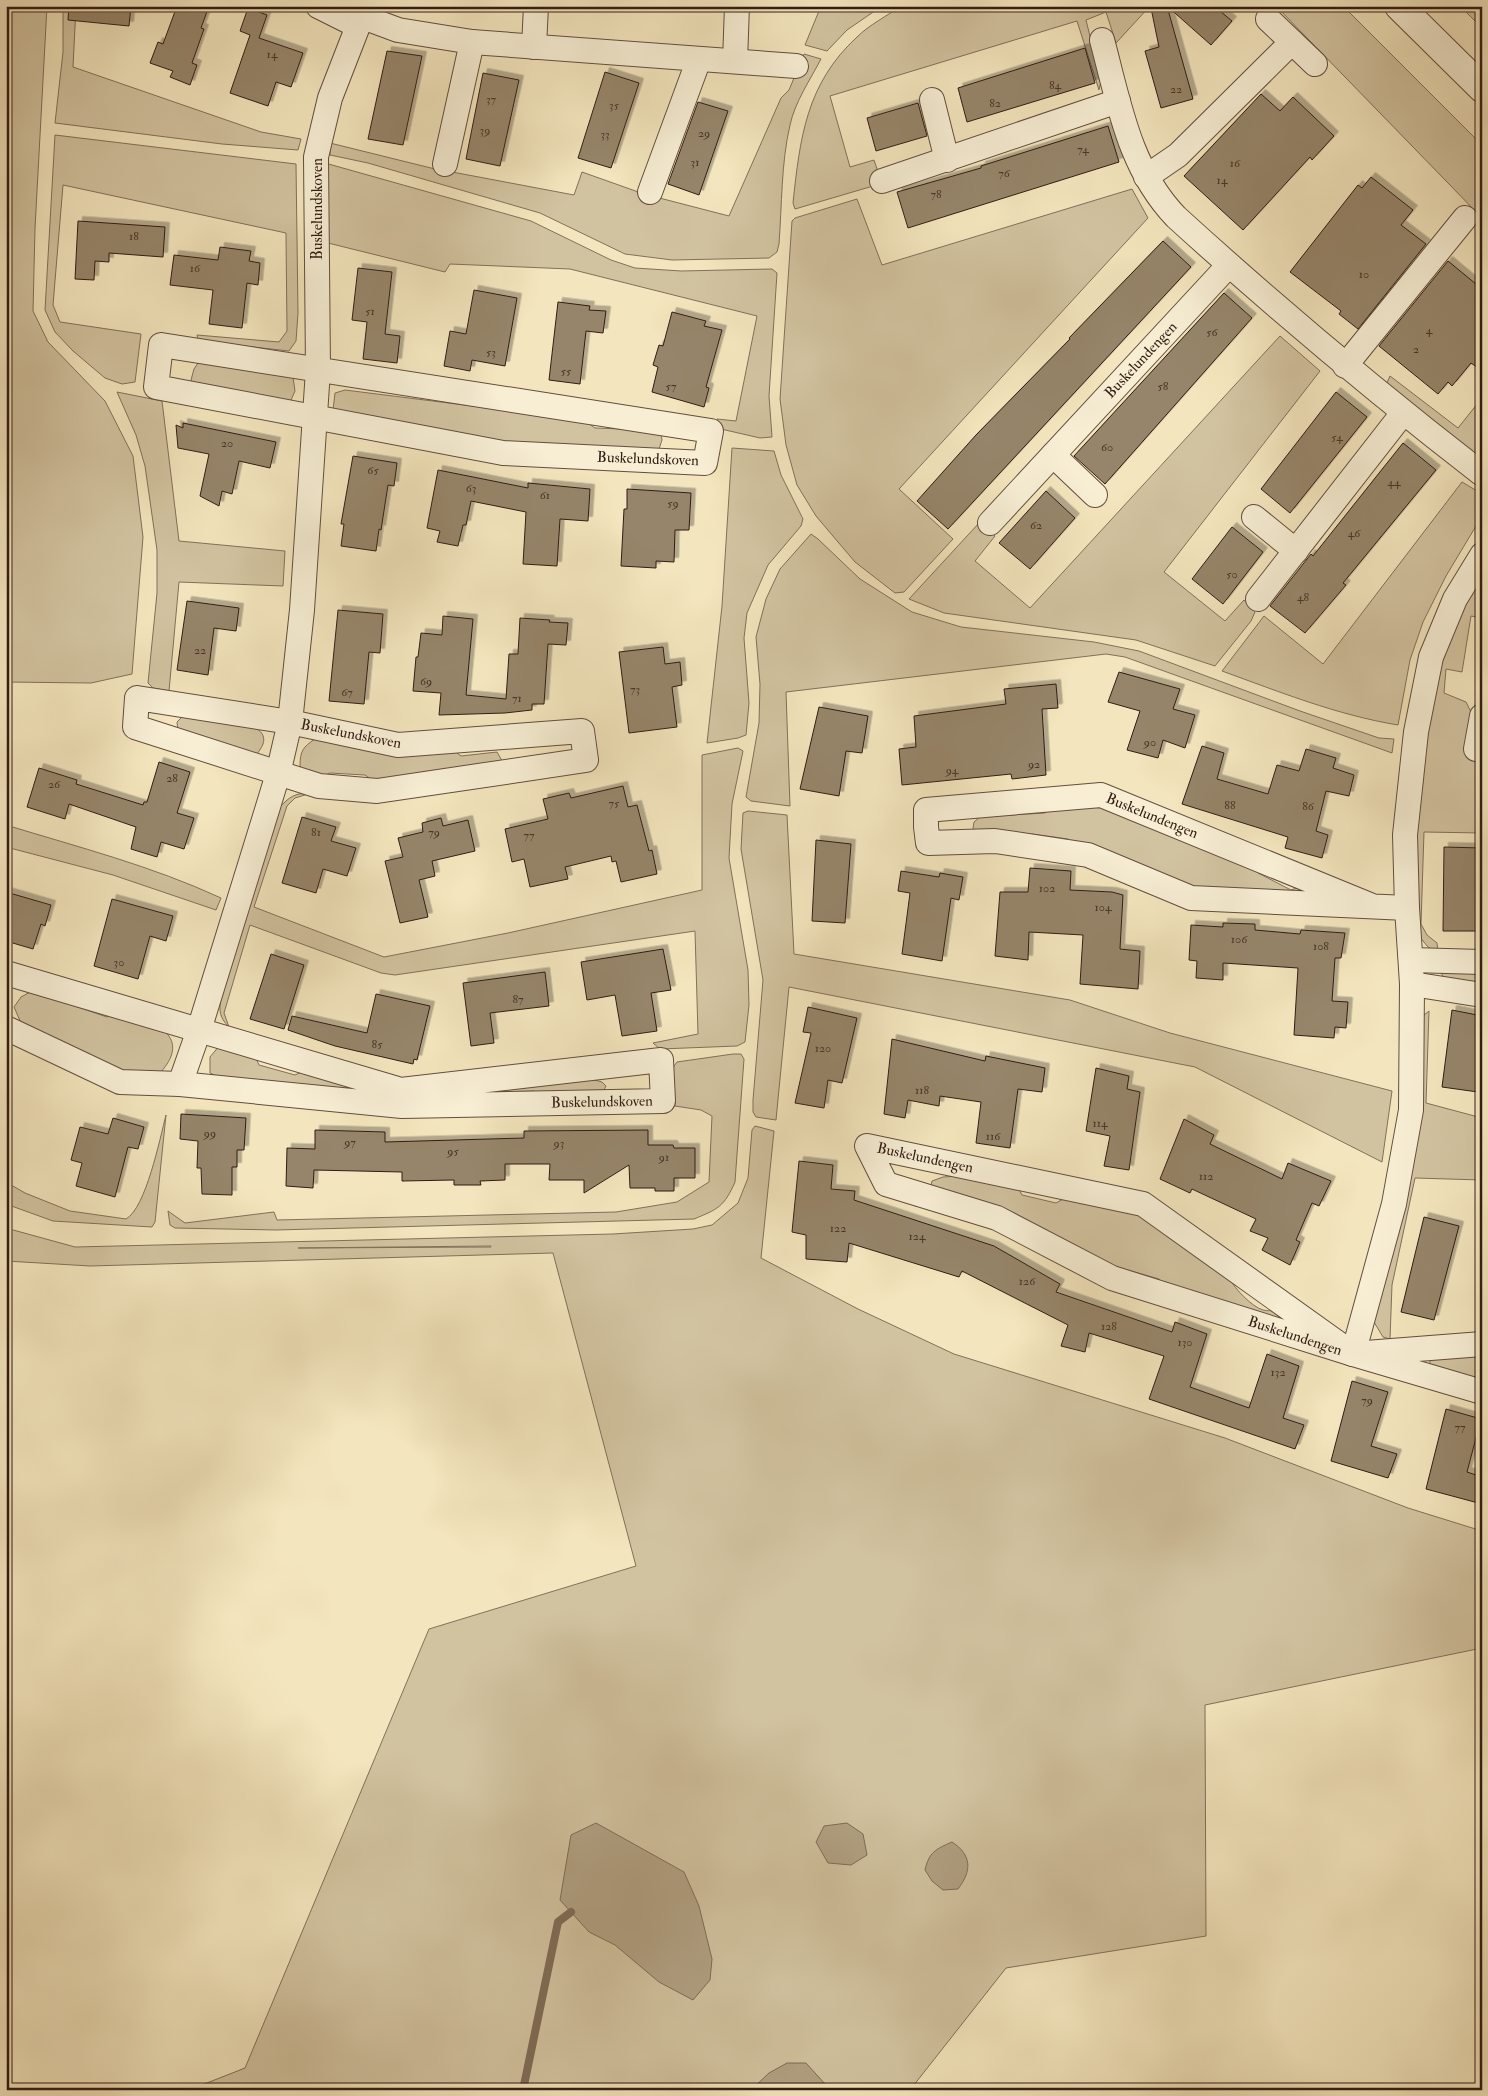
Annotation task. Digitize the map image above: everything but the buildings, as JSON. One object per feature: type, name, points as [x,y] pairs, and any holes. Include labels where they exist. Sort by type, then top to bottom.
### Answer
[{"type":"street","points":[[318,6],[363,16],[398,30],[472,42],[796,66]]},
{"type":"street","points":[[534,46],[536,6]]},
{"type":"street","points":[[735,61],[737,6]]},
{"type":"street","points":[[1399,6],[1482,88]]},
{"type":"street","name":"Buskelundskoven","points":[[180,1084],[199,1030],[278,774],[290,722],[302,610],[318,370],[316,157],[330,98],[363,16]]},
{"type":"street","points":[[1268,19],[1315,64]]},
{"type":"street","points":[[1102,40],[1134,153],[1159,199],[1229,265],[1345,366],[1403,414],[1482,474]]},
{"type":"street","points":[[445,164],[472,42]]},
{"type":"street","points":[[1146,177],[1178,156],[1292,42]]},
{"type":"street","points":[[650,192],[699,59]]},
{"type":"street","points":[[932,100],[947,160]]},
{"type":"street","points":[[882,181],[1118,101]]},
{"type":"street","points":[[1345,366],[1465,218]]},
{"type":"street","name":"Buskelundengen","points":[[990,522],[1229,265]]},
{"type":"street","name":"Buskelundskoven","points":[[161,345],[711,431],[705,462],[503,453],[315,418],[156,387],[161,345]]},
{"type":"street","points":[[1258,599],[1403,414]]},
{"type":"street","points":[[1053,455],[1095,495]]},
{"type":"street","points":[[1254,517],[1296,551]]},
{"type":"street","name":"Buskelundengen","points":[[1353,1354],[1394,1204],[1411,1110],[1412,984],[1405,835],[1416,732],[1431,657],[1455,599],[1479,567]]},
{"type":"street","name":"Buskelundskoven","points":[[136,698],[290,722],[398,745],[582,731],[586,760],[378,790],[318,786],[278,774],[135,727],[136,698]]},
{"type":"street","points":[[1476,749],[1482,716]]},
{"type":"street","name":"Buskelundengen","points":[[1370,906],[1102,795],[926,810],[928,842],[996,841],[1088,855],[1191,898],[1407,908]]},
{"type":"street","points":[[1411,960],[1482,962]]},
{"type":"street","name":"Buskelundskoven","points":[[6,973],[400,1090],[661,1060],[662,1101],[402,1106],[180,1084],[120,1082],[6,1028]]},
{"type":"street","points":[[1412,984],[1482,995]]},
{"type":"street","name":"Buskelundengen","points":[[1482,1344],[1353,1354],[1143,1204],[867,1146],[886,1184],[997,1218],[1112,1278],[1353,1354],[1482,1392]]},
{"type":"shaded area","points":[[6,6],[47,6],[35,228],[33,311],[48,342],[105,401],[133,456],[143,537],[132,674],[91,683],[6,682]]},
{"type":"shaded area","points":[[63,6],[76,6],[73,67],[261,132],[301,139],[298,150],[222,144],[55,123],[63,52]]},
{"type":"shaded area","points":[[821,6],[882,6],[847,30],[827,51],[805,45]]},
{"type":"shaded area","points":[[901,6],[1150,6],[1116,43],[1106,12],[1086,20],[1101,81],[1099,90],[1077,21],[830,96],[850,167],[874,160],[880,178],[873,186],[795,209],[793,203],[799,156],[803,134],[816,93],[826,74],[857,37]]},
{"type":"shaded area","points":[[1276,6],[1334,6],[1339,11],[1335,6],[1343,6],[1482,145],[1482,218]]},
{"type":"shaded area","points":[[1460,6],[1482,6],[1482,28]]},
{"type":"shaded area","points":[[804,54],[821,59],[792,116],[783,170],[779,244],[777,252],[769,258],[672,260],[625,254],[540,213],[368,163],[330,155],[330,143],[431,168],[574,195],[582,172],[644,194],[729,216],[781,98],[789,90]]},
{"type":"shaded area","points":[[55,135],[296,164],[298,313],[296,341],[289,351],[198,341],[197,335],[279,342],[287,331],[286,233],[63,185],[53,305],[60,322],[141,334],[135,382],[122,384],[105,378],[73,351],[55,332],[45,310]]},
{"type":"shaded area","points":[[325,163],[531,221],[611,260],[635,268],[681,271],[772,269],[777,273],[769,396],[772,437],[760,438],[721,429],[717,419],[736,421],[757,316],[570,269],[450,264],[445,272],[328,243]]},
{"type":"shaded area","points":[[1132,189],[1148,218],[899,489],[953,539],[904,592],[895,593],[855,562],[816,516],[797,485],[786,445],[780,399],[792,221],[795,218],[857,199],[882,265]]},
{"type":"shaded area","points":[[1280,336],[1320,371],[1164,572],[1225,621],[1244,600],[1255,612],[1251,621],[1215,666],[1136,640],[944,613],[909,599],[979,523],[995,536],[975,561],[1030,608]]},
{"type":"shaded area","points":[[200,360],[293,377],[295,391],[291,400],[279,405],[196,387],[191,380],[194,369]]},
{"type":"shaded area","points":[[1390,376],[1458,428],[1482,398],[1482,461],[1386,385]]},
{"type":"shaded area","points":[[345,390],[584,420],[595,428],[650,430],[661,434],[662,440],[659,449],[544,449],[333,410],[335,393]]},
{"type":"shaded area","points":[[117,392],[162,401],[179,541],[285,551],[283,586],[179,582],[169,691],[153,688],[148,683],[157,593],[157,550],[145,466],[136,435]]},
{"type":"shaded area","points":[[732,448],[774,451],[781,475],[803,519],[801,526],[768,565],[747,613],[744,638],[749,703],[746,735],[707,743],[722,606]]},
{"type":"shaded area","points":[[1462,482],[1477,491],[1482,497],[1482,516],[1446,576],[1423,622],[1410,660],[1398,725],[1331,709],[1222,671],[1264,616],[1323,664]]},
{"type":"shaded area","points":[[811,534],[860,579],[912,612],[961,627],[1094,642],[1139,651],[1300,711],[1379,738],[1394,739],[1392,753],[1125,657],[1106,654],[786,692],[790,806],[751,801],[746,797],[759,723],[760,684],[756,637],[766,599],[780,569]]},
{"type":"shaded area","points":[[1482,589],[1482,618],[1471,616],[1462,672],[1446,669],[1444,693],[1466,702],[1471,712],[1464,750],[1482,753],[1482,833],[1424,832],[1421,924],[1427,935],[1437,943],[1438,952],[1428,947],[1415,931],[1414,835],[1435,680],[1453,623],[1471,592]]},
{"type":"shaded area","points":[[183,716],[246,724],[257,729],[263,735],[263,744],[257,754],[178,731],[177,722]]},
{"type":"shaded area","points":[[315,739],[452,749],[461,756],[497,752],[505,766],[378,784],[365,775],[330,773],[323,776],[307,774],[300,766],[301,757],[305,747]]},
{"type":"shaded area","points":[[738,748],[743,751],[732,804],[729,858],[748,970],[749,1005],[745,1042],[737,1046],[660,1049],[653,1043],[698,1034],[695,931],[395,975],[381,973],[250,925],[224,1013],[229,1027],[223,1020],[220,1010],[221,998],[280,807],[293,796],[308,794],[295,798],[287,806],[254,907],[384,957],[508,933],[702,890],[702,755]]},
{"type":"shaded area","points":[[1097,802],[1253,864],[1258,873],[1291,890],[1302,886],[1310,896],[1209,895],[1074,847],[1068,839],[1032,834],[1023,839],[975,833],[973,828],[974,822],[981,816],[1002,810],[1010,815],[1045,813],[1055,804]]},
{"type":"shaded area","points":[[748,811],[787,815],[794,954],[1070,1000],[1170,1033],[1392,1091],[1382,1162],[1195,1067],[789,987],[776,1120],[756,1117],[753,1112],[753,1100],[763,980],[741,849],[743,813]]},
{"type":"shaded area","points":[[6,825],[142,867],[221,898],[216,910],[113,875],[6,847]]},
{"type":"shaded area","points":[[1482,967],[1482,981],[1474,987],[1443,978],[1441,971]]},
{"type":"shaded area","points":[[34,990],[65,996],[72,1005],[107,1017],[122,1014],[149,1022],[167,1033],[173,1048],[171,1057],[156,1077],[137,1077],[21,1023],[14,1007],[21,997]]},
{"type":"shaded area","points":[[1429,1011],[1426,1103],[1482,1118],[1482,1180],[1415,1178],[1392,1285],[1390,1339],[1383,1337],[1374,1322],[1420,1031],[1424,1015]]},
{"type":"shaded area","points":[[220,1045],[255,1056],[259,1065],[295,1075],[304,1071],[373,1095],[230,1082],[210,1073],[210,1057]]},
{"type":"shaded area","points":[[741,1054],[744,1059],[735,1182],[724,1202],[709,1213],[694,1219],[276,1230],[175,1228],[170,1225],[168,1211],[185,1223],[274,1212],[277,1220],[616,1212],[677,1202],[709,1182],[712,1116],[701,1110],[675,1106],[672,1069],[677,1062]]},
{"type":"shaded area","points":[[591,1079],[602,1082],[606,1086],[603,1092],[544,1100],[534,1091],[496,1092],[491,1100],[444,1094]]},
{"type":"shaded area","points":[[166,1115],[155,1222],[152,1227],[53,1221],[6,1204],[6,1182],[25,1193],[70,1211],[126,1219],[140,1201],[146,1187]]},
{"type":"shaded area","points":[[755,1126],[774,1131],[761,1258],[858,1309],[954,1354],[1225,1438],[1408,1508],[1482,1531],[1482,1648],[1205,1705],[1206,1936],[1006,1968],[910,2090],[189,2090],[245,2068],[429,1629],[636,1566],[553,1253],[90,1266],[6,1261],[6,1228],[75,1247],[613,1234],[693,1229],[712,1225],[738,1203],[748,1178],[752,1130]],"holes":[[[491,1246],[491,1247],[298,1248]]]},
{"type":"shaded area","points":[[961,1176],[1016,1184],[1022,1195],[1056,1203],[1067,1197],[1139,1215],[1230,1279],[1239,1292],[1254,1305],[1263,1310],[1277,1313],[1280,1318],[1277,1327],[1166,1289],[1159,1279],[1121,1268],[1112,1272],[930,1190],[932,1181],[943,1177]]},
{"type":"shaded area","points":[[1482,1352],[1482,1388],[1429,1369],[1430,1361],[1440,1355]]},
{"type":"shaded area","points":[[596,1823],[684,1872],[699,1906],[712,1959],[710,1980],[693,2000],[659,1982],[615,1945],[589,1932],[560,1900],[571,1835]]},
{"type":"shaded area","points":[[847,1823],[863,1834],[867,1855],[851,1865],[828,1863],[816,1842],[824,1826]]},
{"type":"shaded area","points":[[952,1842],[963,1852],[968,1864],[968,1870],[958,1889],[943,1890],[932,1881],[925,1870],[931,1855]]},
{"type":"shaded area","points":[[787,2063],[806,2063],[825,2084],[825,2090],[751,2090],[769,2073]]},
{"type":"waterway","points":[[523,2090],[558,1922],[571,1912]]}]
